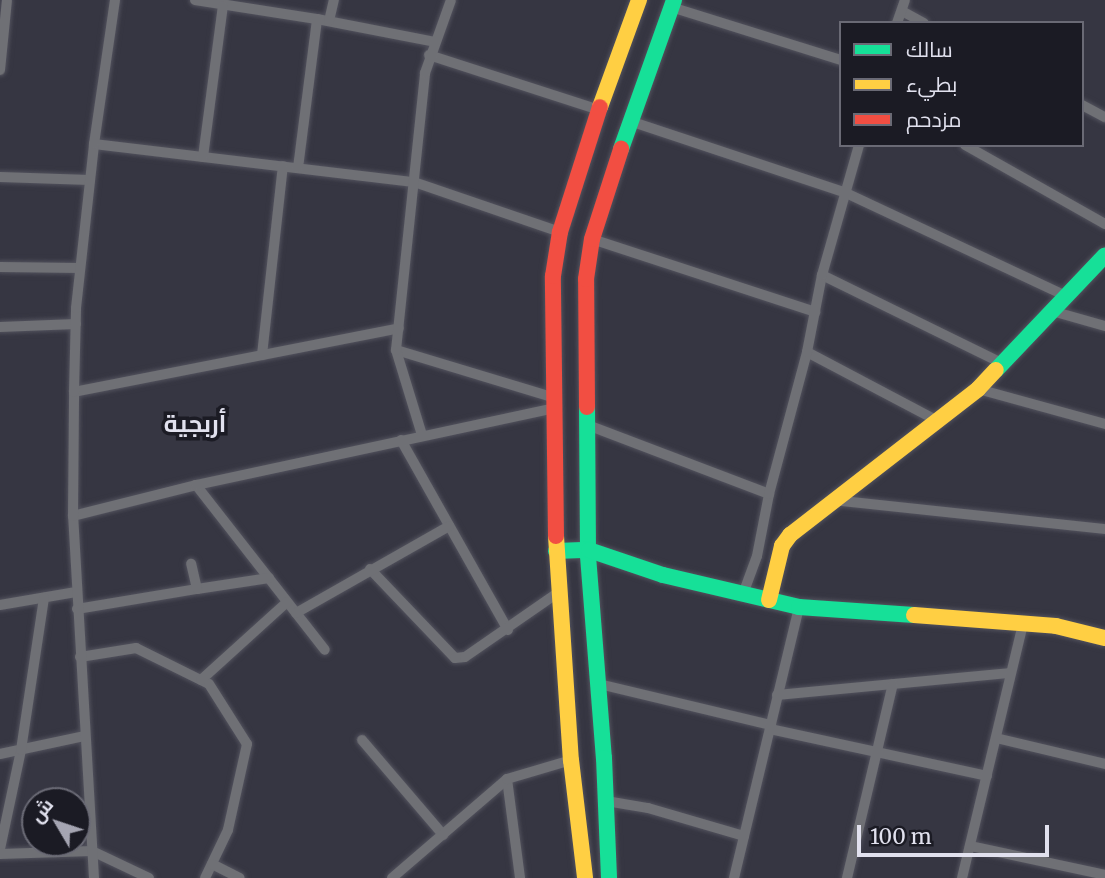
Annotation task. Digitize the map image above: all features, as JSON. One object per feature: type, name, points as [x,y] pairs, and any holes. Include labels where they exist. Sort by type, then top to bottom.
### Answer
[{"type":"main road","points":[[585,878],[571,760],[556,551],[552,403],[553,276],[560,232],[598,110],[639,0]]},
{"type":"main road","points":[[609,878],[589,550],[585,424],[586,279],[592,239],[672,4]]},
{"type":"main road","points":[[769,600],[782,546],[790,535],[978,389],[1105,255]]},
{"type":"main road","points":[[556,551],[589,550],[663,575],[799,607],[1056,626],[1105,638]]},
{"type":"street","points":[[0,70],[7,0]]},
{"type":"street","points":[[94,878],[76,592],[73,516],[74,392],[80,268],[94,144],[115,0]]},
{"type":"street","points":[[195,0],[223,6],[241,4],[435,42]]},
{"type":"street","points":[[329,21],[334,0]]},
{"type":"street","points":[[422,435],[396,350],[429,55],[451,0]]},
{"type":"street","points":[[672,4],[839,59]]},
{"type":"street","points":[[202,157],[223,6]]},
{"type":"street","points":[[903,6],[922,21]]},
{"type":"street","points":[[298,168],[317,19]]},
{"type":"street","points":[[429,55],[598,110]]},
{"type":"street","points":[[1084,106],[1105,117]]},
{"type":"street","points":[[630,121],[846,193],[1066,296]]},
{"type":"street","points":[[94,144],[414,182],[560,232]]},
{"type":"street","points":[[743,594],[757,556],[769,494],[807,352],[822,275],[858,147]]},
{"type":"street","points":[[969,147],[1105,224]]},
{"type":"street","points":[[262,355],[283,166]]},
{"type":"street","points":[[0,177],[90,180]]},
{"type":"street","points":[[592,239],[815,312]]},
{"type":"street","points":[[0,267],[80,268]]},
{"type":"street","points":[[822,275],[1002,363]]},
{"type":"street","points":[[1052,311],[1105,326]]},
{"type":"street","points":[[0,327],[76,324]]},
{"type":"street","points":[[74,392],[398,328]]},
{"type":"street","points":[[396,350],[552,403]]},
{"type":"street","points":[[807,352],[936,420]]},
{"type":"street","points":[[978,389],[1105,424]]},
{"type":"street","points":[[73,516],[552,403]]},
{"type":"street","points":[[585,424],[769,494]]},
{"type":"street","points":[[401,440],[508,630]]},
{"type":"street","points":[[196,485],[325,650]]},
{"type":"street","points":[[832,500],[1105,529]]},
{"type":"street","points":[[296,613],[449,526]]},
{"type":"street","points":[[191,564],[197,589]]},
{"type":"street","points":[[370,569],[455,658],[465,657],[508,630],[559,592]]},
{"type":"street","points":[[77,609],[269,578]]},
{"type":"street","points":[[0,605],[76,592]]},
{"type":"street","points":[[44,598],[21,750],[0,852],[92,851],[149,878]]},
{"type":"street","points":[[201,680],[288,602]]},
{"type":"street","points":[[734,878],[799,607]]},
{"type":"street","points":[[962,878],[1023,623]]},
{"type":"street","points":[[80,657],[136,648],[209,684],[247,744],[228,830],[205,878]]},
{"type":"street","points":[[777,695],[1012,673]]},
{"type":"street","points":[[598,684],[876,754],[987,776]]},
{"type":"street","points":[[847,878],[893,684]]},
{"type":"street","points":[[0,754],[85,736]]},
{"type":"street","points":[[996,738],[1105,764]]},
{"type":"street","points":[[362,740],[443,835]]},
{"type":"street","points":[[392,878],[507,779],[571,760]]},
{"type":"street","points":[[507,779],[520,878]]},
{"type":"street","points":[[606,801],[648,808],[744,836]]},
{"type":"street","points":[[970,846],[1105,875]]},
{"type":"street","points":[[212,864],[240,878]]},
{"type":"traffic: fast","points":[[621,149],[674,0]]},
{"type":"traffic: fast","points":[[996,370],[1105,255]]},
{"type":"traffic: fast","points":[[587,407],[588,556],[604,758],[609,878]]},
{"type":"traffic: fast","points":[[556,551],[589,550],[663,575],[799,607],[914,615]]},
{"type":"traffic: slow","points":[[600,107],[639,0]]},
{"type":"traffic: slow","points":[[769,600],[782,546],[790,535],[978,389],[996,370]]},
{"type":"traffic: slow","points":[[556,536],[571,760],[585,878]]},
{"type":"traffic: slow","points":[[914,615],[1056,626],[1105,638]]},
{"type":"traffic: jam","points":[[556,536],[553,276],[560,232],[600,107]]},
{"type":"traffic: jam","points":[[587,407],[586,279],[592,239],[621,149]]},
{"type":"district","name":"أربجية","points":[[195,424]]}]
